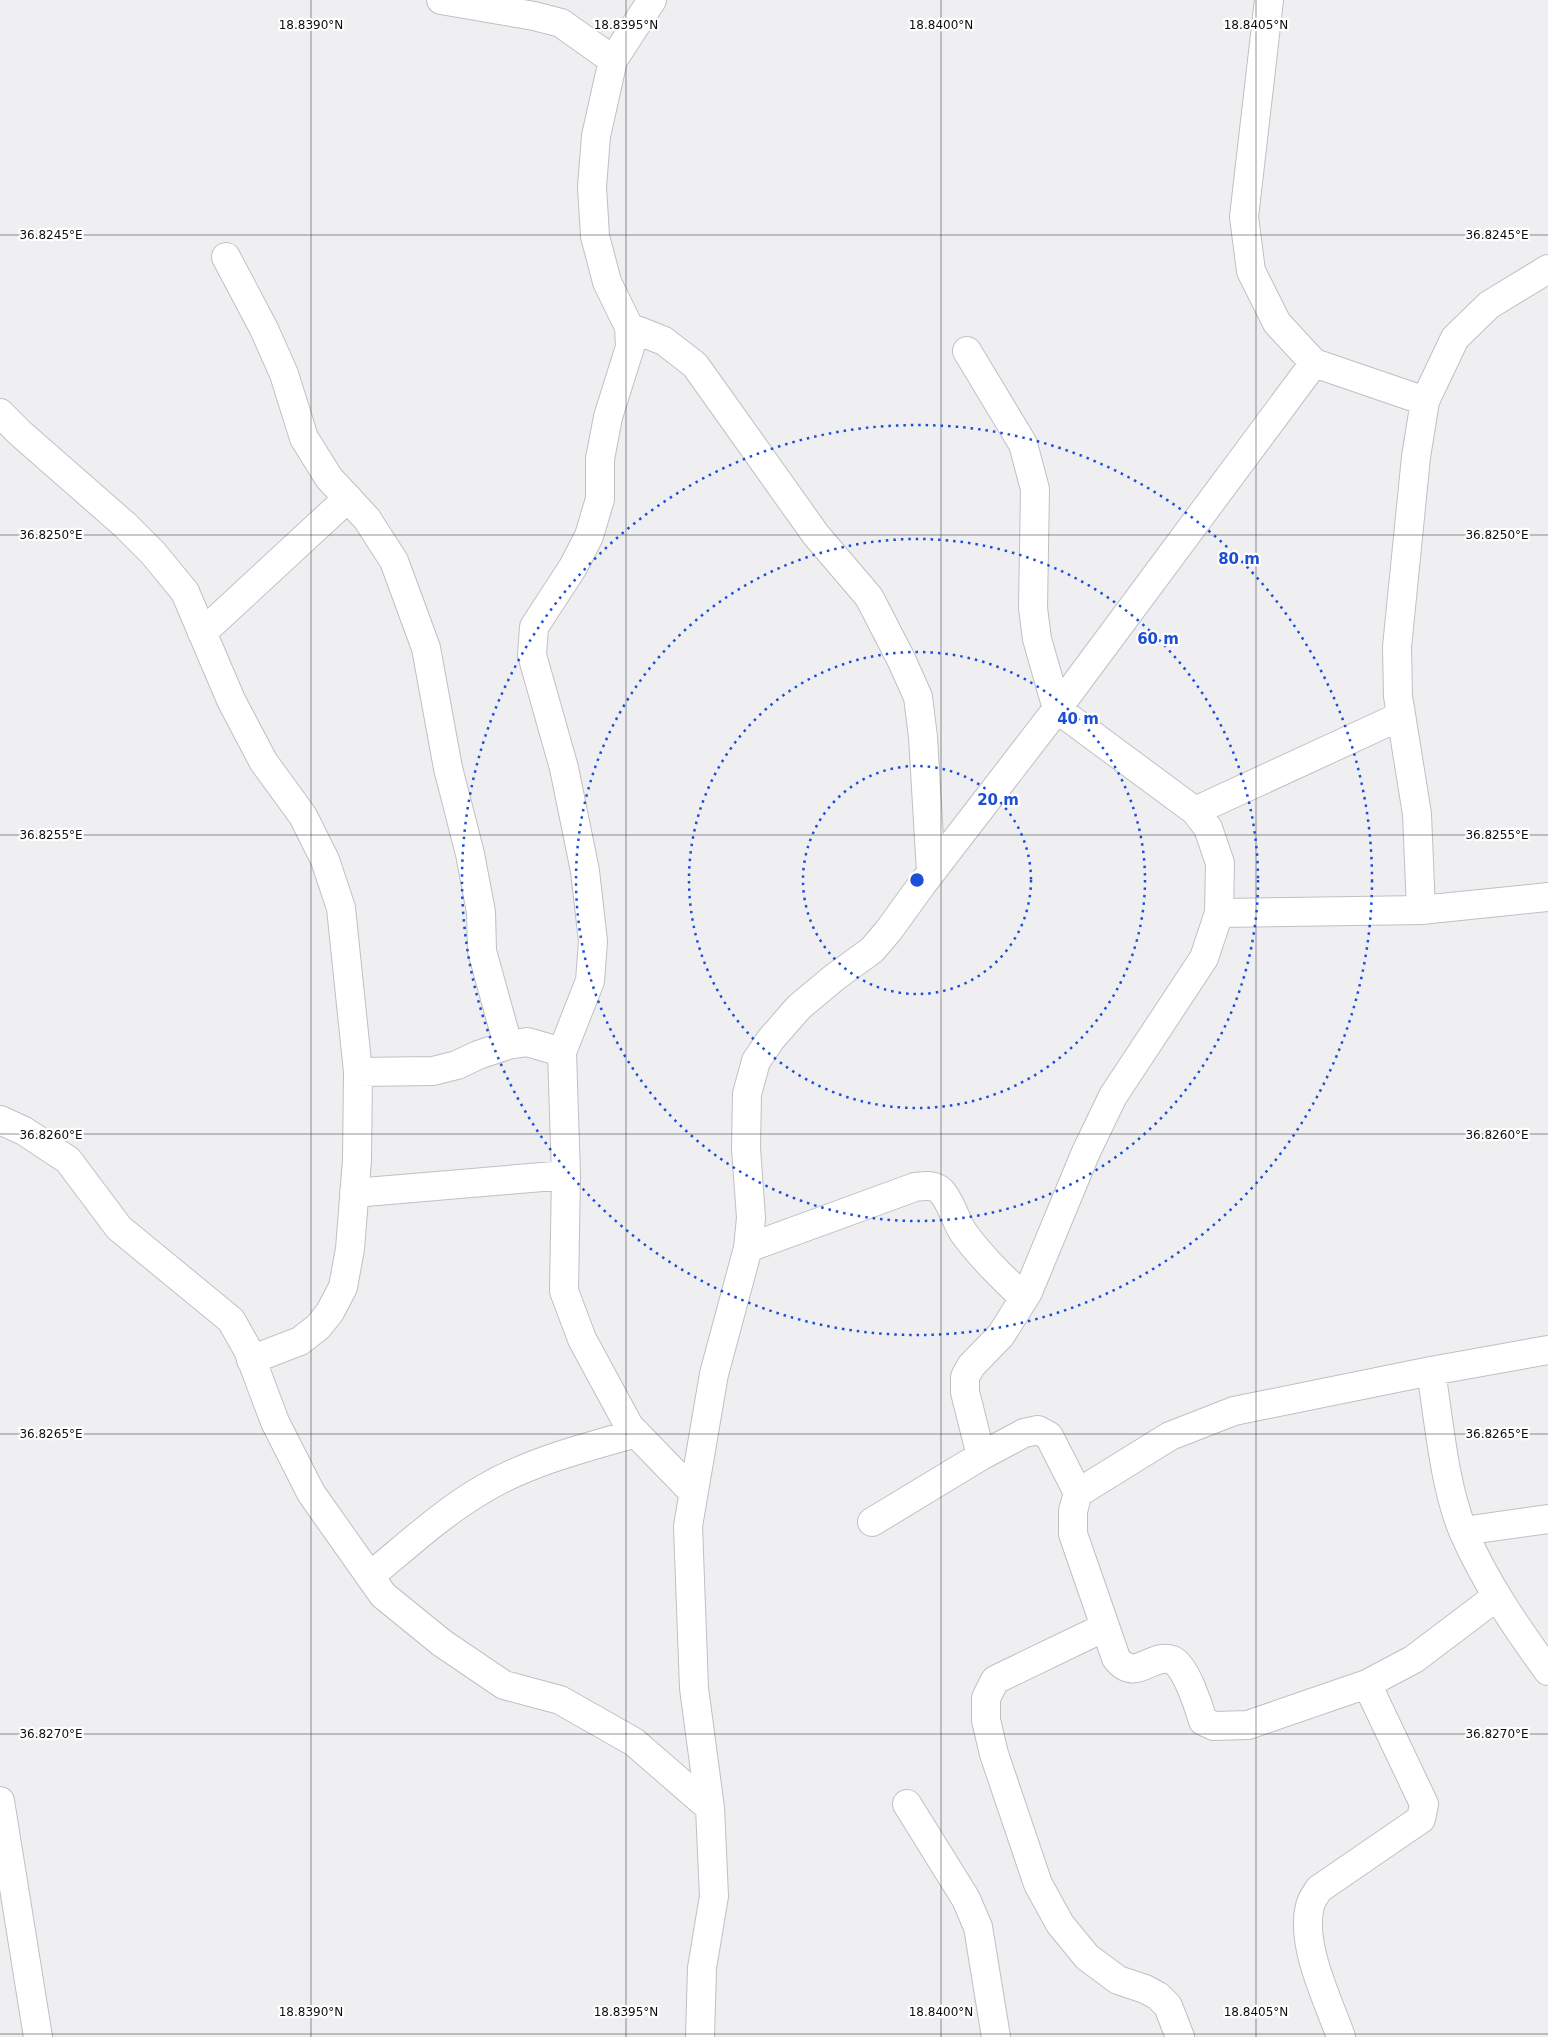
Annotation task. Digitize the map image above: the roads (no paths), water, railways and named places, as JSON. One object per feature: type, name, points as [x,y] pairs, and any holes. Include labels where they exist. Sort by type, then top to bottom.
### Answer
[{"type":"street","points":[[441,0],[534,16],[561,23],[614,60]]},
{"type":"street","points":[[652,0],[614,60],[596,136],[592,187],[595,236],[607,282],[629,327],[630,347],[608,417],[600,459],[600,499],[589,536],[573,566],[534,627],[532,655],[564,768],[584,870],[593,941],[590,982],[562,1052],[566,1174],[564,1291],[582,1339],[629,1426],[694,1492]]},
{"type":"street","points":[[1269,0],[1244,217],[1251,271],[1277,322],[1314,363],[1425,401]]},
{"type":"street","points":[[226,257],[264,328],[284,374],[304,438],[329,478],[367,519],[394,560],[426,648],[448,768],[474,873],[481,912],[482,951],[508,1045]]},
{"type":"street","points":[[1421,910],[1417,814],[1398,696],[1398,647],[1416,457],[1425,401],[1455,338],[1489,305],[1548,269]]},
{"type":"street","points":[[629,327],[664,340],[695,365],[816,535],[868,596],[918,697],[923,737],[932,872]]},
{"type":"street","points":[[967,351],[1023,444],[1035,489],[1034,616],[1037,639],[1057,709],[1195,811],[1208,828],[1220,863],[1219,913],[1204,958],[1113,1096],[1086,1152],[1024,1298],[1001,1335],[970,1366],[965,1377],[965,1392],[981,1456]]},
{"type":"street","points":[[700,2037],[702,1968],[714,1896],[710,1808],[694,1688],[688,1526],[714,1374],[748,1248],[751,1218],[746,1148],[747,1094],[756,1061],[771,1039],[799,1007],[872,950],[889,930],[1057,709],[1314,363]]},
{"type":"street","points":[[0,413],[20,434],[126,525],[153,553],[185,592],[231,700],[259,752],[303,816],[325,860],[341,908],[358,1072],[354,1193],[350,1249],[343,1287],[330,1312],[318,1327],[300,1341],[251,1360]]},
{"type":"street","points":[[202,632],[348,498]]},
{"type":"street","points":[[1195,811],[1401,716]]},
{"type":"street","points":[[1219,913],[1421,910],[1548,897]]},
{"type":"street","points":[[358,1072],[433,1071],[457,1065],[478,1055],[508,1045],[527,1042],[562,1052]]},
{"type":"street","points":[[0,1120],[24,1131],[68,1160],[118,1228],[231,1320],[248,1350],[275,1422],[311,1493],[383,1595],[442,1643],[504,1685],[560,1700],[634,1742],[710,1808]]},
{"type":"street","points":[[354,1193],[566,1174]]},
{"type":"street","points":[[748,1248],[915,1186],[931,1186],[940,1190],[943,1194],[962,1230],[984,1259],[1024,1298]]},
{"type":"street","points":[[1078,1494],[1170,1436],[1234,1411],[1432,1371],[1548,1350]]},
{"type":"street","points":[[1432,1371],[1448,1479],[1463,1531],[1496,1597],[1548,1671]]},
{"type":"street","points":[[872,1522],[981,1456],[1024,1433],[1038,1430],[1049,1436],[1078,1494],[1073,1512],[1073,1534],[1116,1658],[1122,1666],[1134,1669],[1159,1660],[1171,1659],[1179,1664],[1198,1705],[1203,1721],[1214,1726],[1248,1725],[1367,1684],[1414,1659],[1496,1597]]},
{"type":"street","points":[[370,1576],[461,1502],[486,1487],[559,1456],[636,1433]]},
{"type":"street","points":[[1463,1531],[1548,1519]]},
{"type":"street","points":[[1105,1627],[995,1680],[986,1698],[986,1720],[994,1754],[1038,1884],[1060,1924],[1087,1957],[1118,1980],[1145,1989],[1158,1996],[1168,2006],[1180,2037]]},
{"type":"street","points":[[1341,2037],[1309,1946],[1307,1922],[1310,1904],[1319,1889],[1421,1819],[1424,1804],[1367,1684]]},
{"type":"street","points":[[0,1801],[38,2037]]},
{"type":"street","points":[[907,1804],[966,1899],[978,1927],[996,2037]]}]
